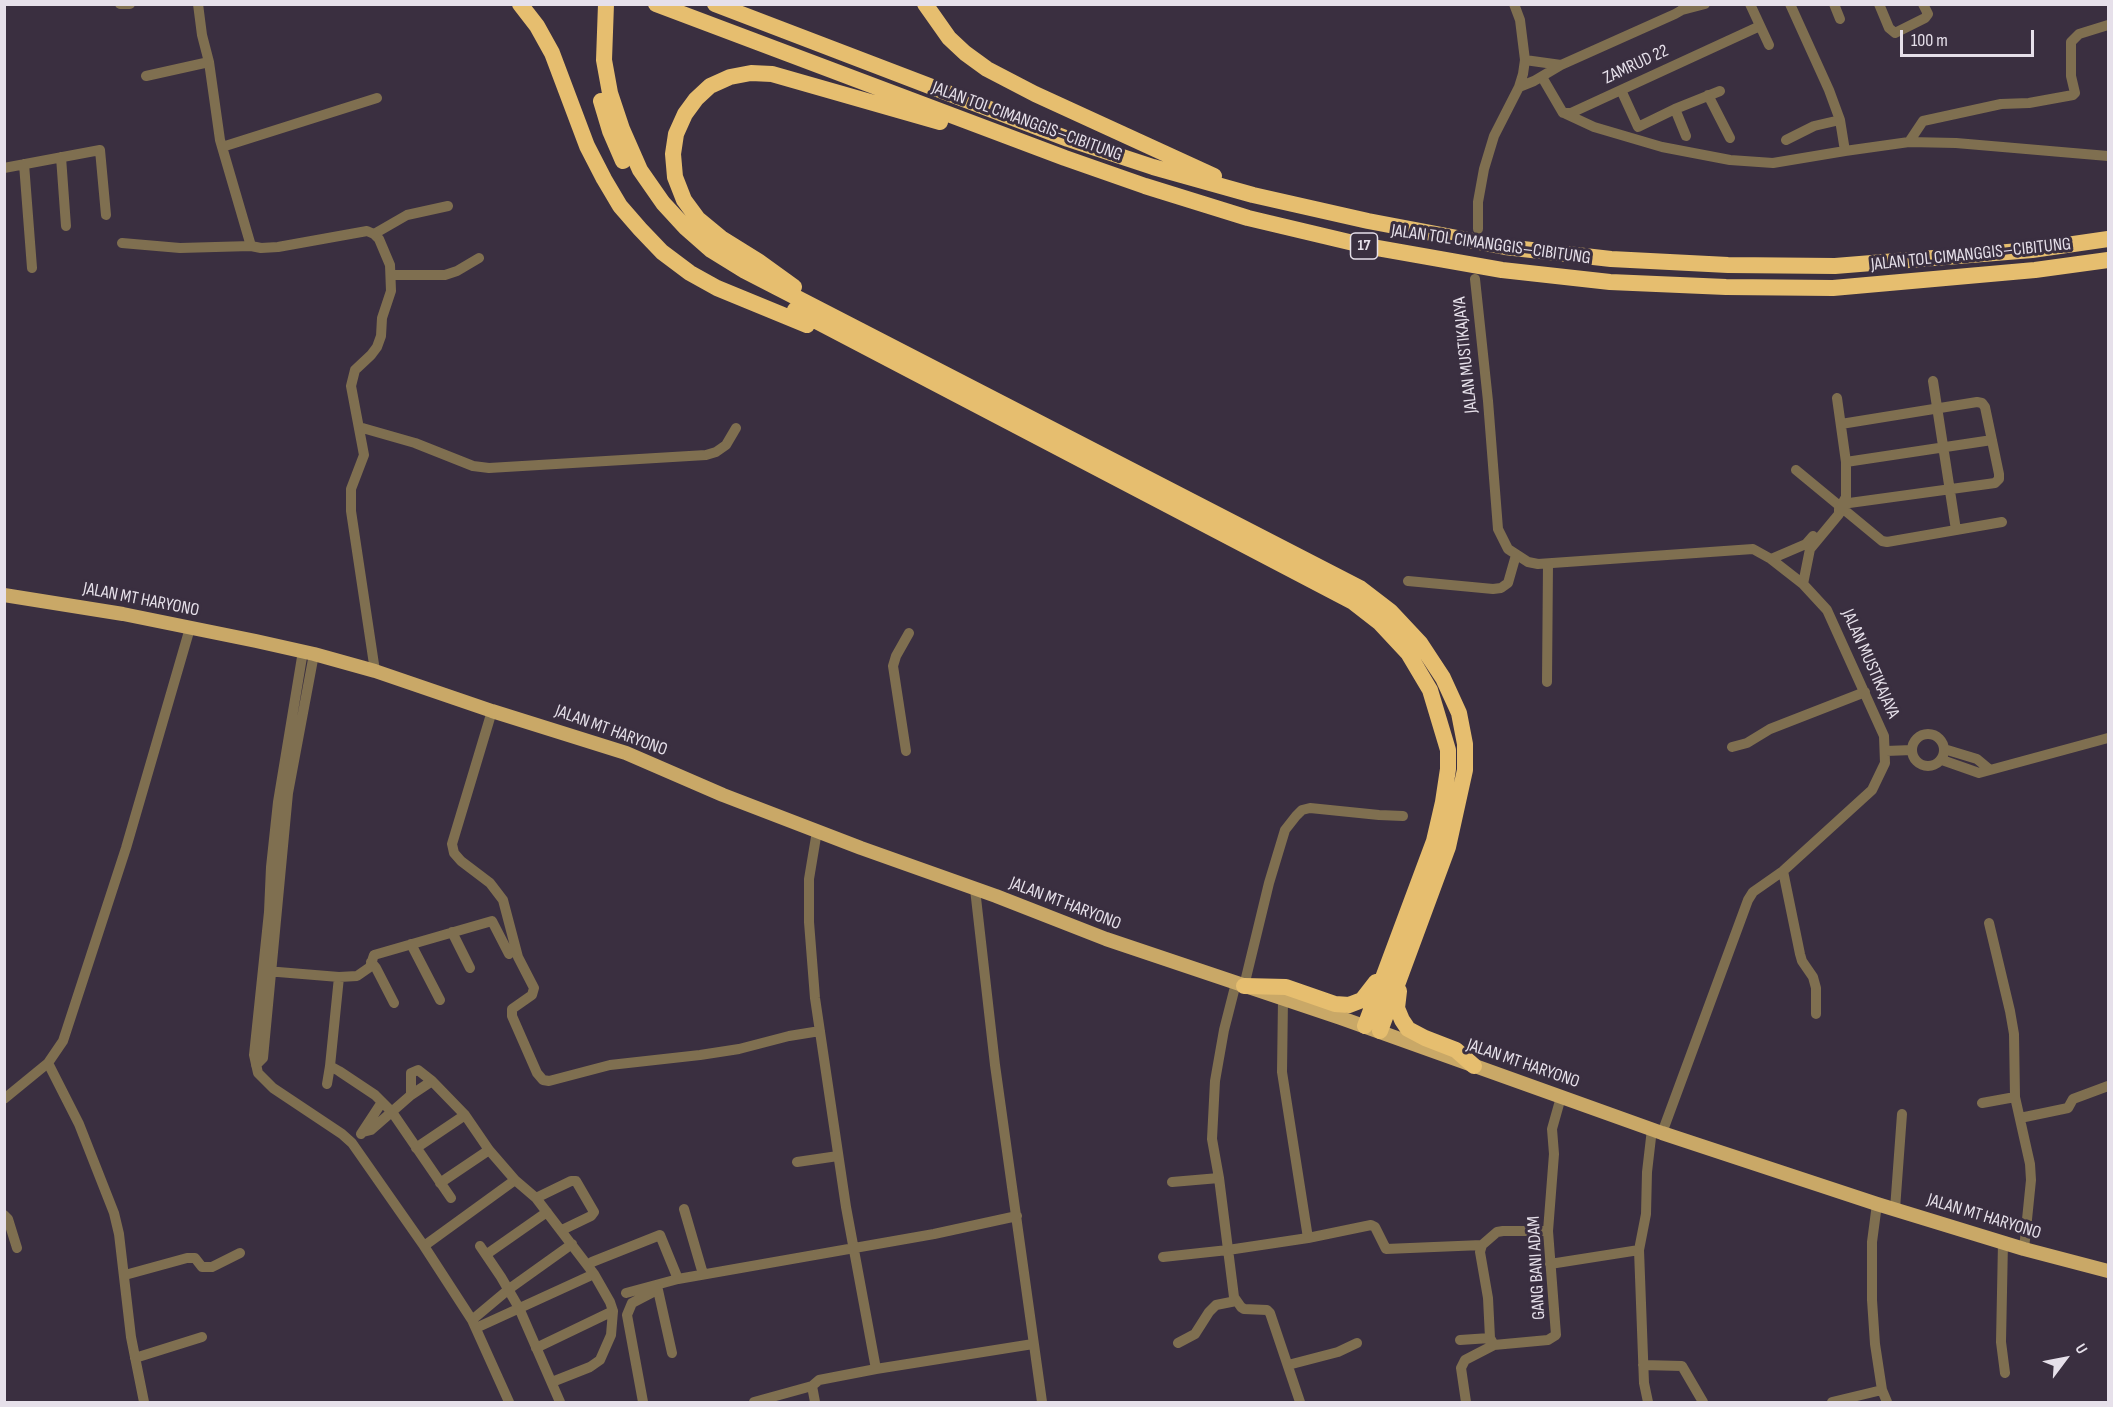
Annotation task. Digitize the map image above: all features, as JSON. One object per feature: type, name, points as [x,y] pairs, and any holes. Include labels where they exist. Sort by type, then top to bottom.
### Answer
[{"type":"highway","points":[[520,4],[537,26],[552,53],[587,146],[604,179],[620,206],[662,252],[690,273],[751,304],[875,352]]},
{"type":"highway","points":[[594,4],[610,93],[622,129],[640,170],[663,203],[711,250],[745,272],[1360,588],[1390,611],[1420,644],[1443,678],[1459,713],[1465,744],[1465,770],[1434,841],[1372,1029]]},
{"type":"highway","points":[[606,4],[598,29],[594,61],[599,95],[609,131],[630,175],[654,210],[679,237],[704,258],[740,281],[1353,602],[1380,623],[1408,653],[1430,690],[1448,750],[1451,804]]},
{"type":"highway","name":"JALAN TOL CIMANGGIS–CIBITUNG","points":[[656,4],[1065,158],[1248,218],[1366,246],[1502,270],[1610,282],[1726,287],[1833,288],[2013,273],[2109,260]]},
{"type":"highway","name":"JALAN TOL CIMANGGIS–CIBITUNG","points":[[715,4],[1068,139],[1153,167],[1253,195],[1368,221],[1505,247],[1635,260],[1728,265],[1835,266],[2032,250],[2109,238]]},
{"type":"highway","points":[[925,4],[949,38],[987,69],[1035,94],[1165,152],[1253,195]]},
{"type":"highway","points":[[837,319],[758,261],[721,238],[698,219],[684,200],[675,177],[673,154],[676,134],[685,114],[710,86],[730,77],[751,73],[772,74],[1065,158]]},
{"type":"highway","points":[[1240,985],[1286,987],[1335,1004],[1349,1005],[1362,1000],[1393,971]]},
{"type":"highway","points":[[1393,971],[1397,1008],[1408,1029],[1456,1050],[1474,1066]]},
{"type":"main road","name":"JALAN MT HARYONO","points":[[4,595],[91,608],[309,652],[375,671],[492,711],[627,753],[723,795],[1106,939],[1372,1029],[1657,1131],[1877,1204],[2024,1249],[2109,1271]]},
{"type":"street","points":[[120,4],[130,4]]},
{"type":"street","points":[[198,4],[222,147],[251,246]]},
{"type":"street","points":[[1478,229],[1484,169],[1498,126],[1519,87],[1525,60],[1520,20],[1514,4]]},
{"type":"street","points":[[1519,87],[1683,7],[1705,4]]},
{"type":"street","points":[[1750,4],[1769,45]]},
{"type":"street","points":[[1790,4],[1840,120],[1845,151]]},
{"type":"street","points":[[1834,4],[1840,19]]},
{"type":"street","points":[[1879,4],[1889,28],[1895,33],[1927,16],[1923,4]]},
{"type":"street","points":[[1909,142],[1923,121],[2001,104],[2037,102],[2073,95],[2075,93],[2071,76],[2071,42],[2079,34],[2109,25]]},
{"type":"street","name":"ZAMRUD 22","points":[[1566,114],[1582,110],[1760,26]]},
{"type":"street","points":[[1525,60],[1562,65]]},
{"type":"street","points":[[146,76],[209,62]]},
{"type":"street","points":[[1542,77],[1563,113],[1594,126],[1662,147],[1730,160],[1773,163],[1909,142],[1956,143],[2109,156]]},
{"type":"street","points":[[1621,90],[1638,127],[1674,109],[1720,91]]},
{"type":"street","points":[[1708,95],[1730,138]]},
{"type":"street","points":[[222,147],[377,98]]},
{"type":"street","points":[[1674,109],[1686,136]]},
{"type":"street","points":[[1786,140],[1814,126],[1840,120]]},
{"type":"street","points":[[4,168],[100,150],[106,215]]},
{"type":"street","points":[[62,158],[66,226]]},
{"type":"street","points":[[24,165],[32,268]]},
{"type":"street","points":[[374,234],[407,215],[448,206]]},
{"type":"street","points":[[122,243],[180,248],[251,246],[261,248],[278,247],[362,231],[374,234],[382,243],[387,254],[391,275],[391,291],[382,318],[381,336],[377,347],[355,370],[352,377],[352,392],[364,455],[351,489],[351,511],[375,671]]},
{"type":"street","points":[[391,275],[445,274],[457,271],[479,258]]},
{"type":"street","name":"JALAN MUSTIKAJAYA","points":[[1474,279],[1488,401],[1498,529],[1508,549],[1527,562],[1548,564],[1753,549],[1771,559],[1803,585],[1827,610],[1884,736],[1886,751]]},
{"type":"street","points":[[1933,381],[1956,530]]},
{"type":"street","points":[[1803,585],[1810,549],[1839,514],[1846,490],[1846,462],[1837,398]]},
{"type":"street","points":[[1771,559],[1806,544],[1834,510],[1841,507],[1995,483],[1999,479],[1985,407],[1982,403],[1840,424]]},
{"type":"street","points":[[359,427],[415,443],[473,466],[489,468],[706,455],[726,445],[736,428]]},
{"type":"street","points":[[1846,462],[1992,440]]},
{"type":"street","points":[[1796,470],[1882,541],[2002,522]]},
{"type":"street","points":[[1408,581],[1501,588],[1508,583],[1516,555]]},
{"type":"street","points":[[1547,682],[1548,564]]},
{"type":"street","points":[[4,1099],[48,1063],[63,1041],[126,848],[190,628]]},
{"type":"street","points":[[906,751],[893,666],[909,633]]},
{"type":"street","points":[[309,652],[278,802],[263,1058],[256,1065],[266,1082],[352,1143],[424,1246],[474,1324],[509,1402]]},
{"type":"street","points":[[1732,747],[1747,743],[1770,729],[1865,692]]},
{"type":"street","points":[[492,711],[452,844],[454,853],[460,861],[490,883],[503,900],[518,957],[534,988],[532,995],[512,1009],[512,1016],[537,1073],[543,1080],[549,1081],[610,1065],[739,1049],[789,1036],[820,1031]]},
{"type":"street","points":[[1928,734],[1939,738],[1943,754],[1934,766],[1923,766],[1915,760],[1912,750],[1917,739],[1928,734]]},
{"type":"street","points":[[1943,754],[1977,759],[1989,769],[2109,738]]},
{"type":"street","points":[[1648,1402],[1644,1383],[1639,1251],[1646,1214],[1647,1172],[1657,1131],[1748,900],[1763,884],[1783,871],[1872,790],[1881,775],[1886,751],[1912,750]]},
{"type":"street","points":[[1300,1402],[1270,1313],[1267,1310],[1244,1309],[1234,1297],[1212,1139],[1215,1081],[1224,1030],[1240,985],[1285,830],[1302,810],[1310,808],[1403,816]]},
{"type":"street","points":[[817,831],[809,879],[808,922],[815,998],[853,1248],[876,1369]]},
{"type":"street","points":[[1783,871],[1800,954],[1813,977],[1816,988],[1816,1014]]},
{"type":"street","points":[[975,889],[995,1065],[1042,1402]]},
{"type":"street","points":[[267,971],[339,977],[357,976],[363,973],[374,955],[492,921],[508,954]]},
{"type":"street","points":[[1989,923],[2014,1034],[2015,1097],[2028,1148],[2031,1180],[2024,1249]]},
{"type":"street","points":[[452,932],[470,968]]},
{"type":"street","points":[[411,944],[440,1000]]},
{"type":"street","points":[[371,962],[394,1004]]},
{"type":"street","points":[[327,1084],[339,977]]},
{"type":"street","points":[[1283,999],[1282,1072],[1308,1238]]},
{"type":"street","points":[[48,1063],[79,1124],[114,1213],[119,1233],[135,1358],[144,1402]]},
{"type":"street","points":[[330,1066],[375,1095],[392,1112],[451,1198]]},
{"type":"street","points":[[411,1095],[412,1071],[417,1070],[432,1081],[465,1115],[489,1150],[515,1180],[536,1198],[594,1274],[610,1302],[613,1311],[611,1335],[600,1360],[590,1367],[552,1382]]},
{"type":"street","points":[[363,1132],[371,1130],[411,1095],[432,1081]]},
{"type":"street","points":[[2020,1118],[2068,1108],[2073,1099],[2109,1086]]},
{"type":"street","name":"GANG BANI ADAM","points":[[1466,1402],[1461,1368],[1465,1360],[1492,1342],[1548,1340],[1556,1335],[1548,1231],[1554,1154],[1552,1129],[1561,1097]]},
{"type":"street","points":[[1982,1103],[2015,1097]]},
{"type":"street","points":[[352,1143],[363,1132],[382,1102]]},
{"type":"street","points":[[1894,1209],[1902,1114]]},
{"type":"street","points":[[416,1148],[465,1115]]},
{"type":"street","points":[[440,1183],[489,1150]]},
{"type":"street","points":[[798,1162],[838,1156]]},
{"type":"street","points":[[1172,1182],[1219,1178]]},
{"type":"street","points":[[424,1246],[515,1180]]},
{"type":"street","points":[[536,1198],[571,1181],[576,1181],[594,1212],[591,1216],[562,1230]]},
{"type":"street","points":[[1877,1204],[1872,1242],[1872,1300],[1875,1344],[1882,1390],[1887,1402]]},
{"type":"street","points":[[684,1209],[703,1274]]},
{"type":"street","points":[[547,1212],[484,1250],[519,1308],[560,1402]]},
{"type":"street","points":[[4,1215],[8,1219],[17,1248]]},
{"type":"street","points":[[626,1293],[703,1274],[1017,1216]]},
{"type":"street","points":[[1163,1257],[1308,1238],[1371,1225],[1374,1226],[1386,1249],[1482,1245]]},
{"type":"street","points":[[1460,1340],[1492,1342],[1488,1298],[1480,1252],[1482,1245],[1497,1232],[1548,1231]]},
{"type":"street","points":[[592,1262],[660,1235],[678,1279]]},
{"type":"street","points":[[2003,1242],[2001,1342],[2005,1373]]},
{"type":"street","points":[[474,1324],[509,1289],[572,1244]]},
{"type":"street","points":[[1550,1264],[1639,1251]]},
{"type":"street","points":[[125,1275],[187,1258],[195,1258],[202,1267],[212,1267],[240,1253]]},
{"type":"street","points":[[643,1402],[627,1316],[632,1303],[658,1290],[776,1265],[785,1258]]},
{"type":"street","points":[[474,1324],[519,1308],[594,1274]]},
{"type":"street","points":[[658,1290],[672,1353]]},
{"type":"street","points":[[1178,1343],[1195,1334],[1216,1305],[1236,1301]]},
{"type":"street","points":[[536,1348],[613,1311]]},
{"type":"street","points":[[135,1358],[202,1337]]},
{"type":"street","points":[[1288,1365],[1338,1352],[1357,1343]]},
{"type":"street","points":[[754,1402],[812,1386],[819,1380],[1033,1344]]},
{"type":"street","points":[[1643,1365],[1682,1366],[1703,1402]]},
{"type":"street","points":[[812,1386],[815,1402]]},
{"type":"street","points":[[1832,1402],[1882,1390]]}]
